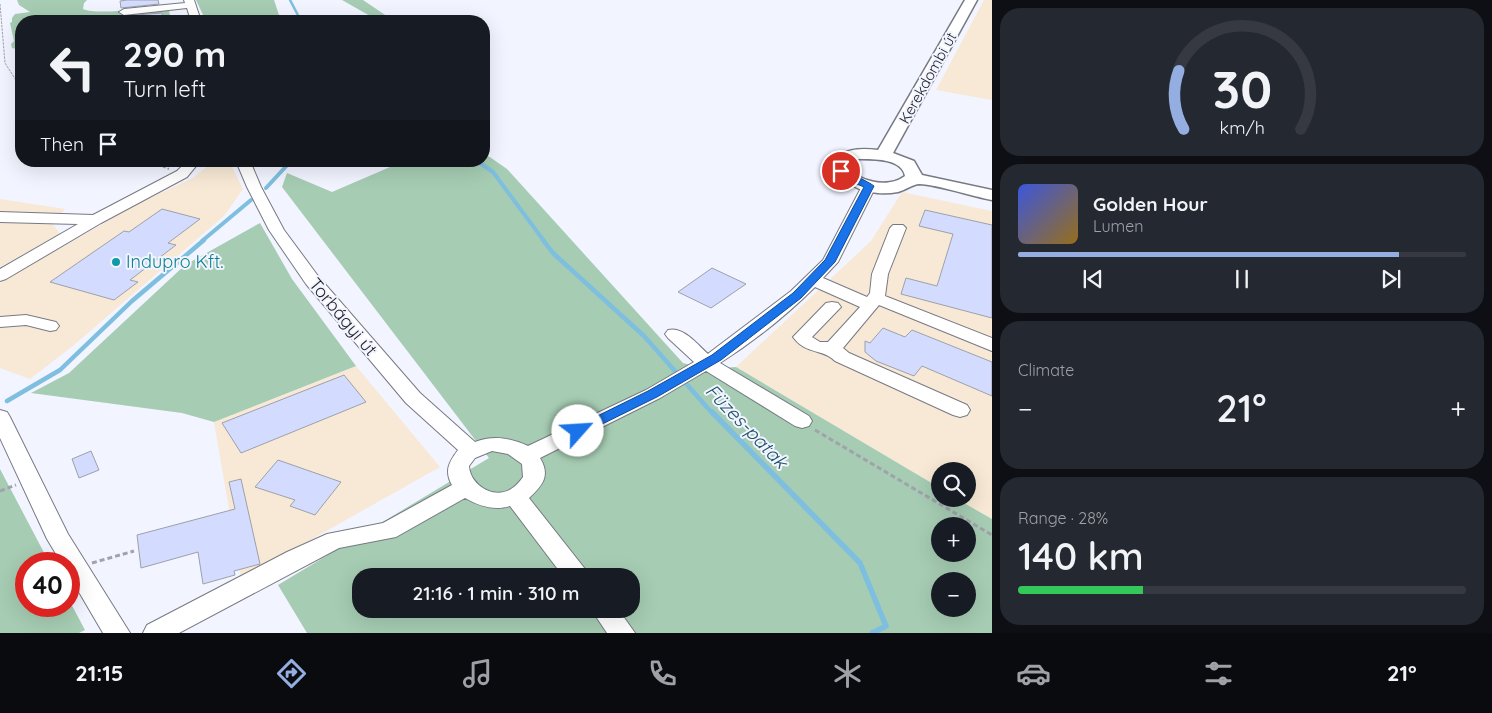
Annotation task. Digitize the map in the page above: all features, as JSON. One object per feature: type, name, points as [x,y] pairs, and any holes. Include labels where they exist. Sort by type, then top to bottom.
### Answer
[{"type":"main road","name":"Kerekdombi út","points":[[884,155],[971,0]]},
{"type":"main road","points":[[914,178],[914,174],[908,165],[884,155],[858,154],[841,160],[838,165],[841,171],[848,177],[869,186],[895,187],[904,185],[914,178],[992,195]]},
{"type":"street","points":[[124,12],[190,2],[192,15]]},
{"type":"street","name":"Torbágyi út","points":[[246,167],[277,230],[312,280],[339,314],[413,398],[472,451]]},
{"type":"street","points":[[0,276],[184,168]]},
{"type":"street","points":[[528,455],[679,380],[744,337],[797,296],[830,262],[869,186]]},
{"type":"street","points":[[3,220],[96,220]]},
{"type":"street","points":[[833,348],[873,302],[878,293],[880,274],[898,228]]},
{"type":"street","points":[[813,280],[992,345]]},
{"type":"street","points":[[832,307],[802,337],[807,343],[817,348],[833,348],[842,357],[960,410]]},
{"type":"street","points":[[0,322],[26,320],[50,326]]},
{"type":"street","points":[[674,334],[706,363],[802,422]]},
{"type":"street","points":[[0,417],[67,552]]},
{"type":"street","points":[[490,444],[514,447],[528,455],[534,465],[534,480],[529,488],[515,497],[503,500],[484,499],[475,496],[464,488],[458,478],[457,471],[463,457],[472,451],[490,444]]},
{"type":"street","points":[[156,633],[334,540],[388,531],[464,488]]},
{"type":"street","points":[[515,497],[571,568]]},
{"type":"street","points":[[80,574],[116,633]]},
{"type":"street","points":[[610,618],[622,633]]},
{"type":"path","points":[[0,4],[5,63],[15,79]]},
{"type":"path","points":[[802,422],[992,535]]},
{"type":"path","points":[[80,566],[134,551]]},
{"type":"shaded area","points":[[984,0],[992,0],[992,100],[936,90]]},
{"type":"shaded area","points":[[207,167],[232,167],[243,189],[225,215],[74,345],[30,379],[0,368],[0,283],[137,204],[193,178]]},
{"type":"shaded area","points":[[902,192],[992,211],[992,519],[971,507],[976,507],[976,462],[931,462],[931,483],[736,367],[871,241]]},
{"type":"shaded area","points":[[0,199],[65,209],[53,224],[60,234],[0,267]]},
{"type":"shaded area","points":[[356,366],[440,467],[241,579],[214,422]]},
{"type":"green space","points":[[17,0],[87,0],[84,3],[83,9],[100,12],[168,5],[170,15],[15,15],[15,49],[12,48],[11,44],[14,41],[10,23],[12,18],[15,14],[30,12],[19,5]]},
{"type":"green space","points":[[196,0],[274,0],[279,15],[203,15]]},
{"type":"green space","points":[[342,0],[363,0],[385,15],[368,15]]},
{"type":"green space","points":[[490,157],[507,169],[683,363],[706,369],[736,367],[931,483],[931,507],[971,507],[992,519],[992,633],[307,633],[278,585],[489,458],[282,187],[287,173],[332,192],[390,167],[490,167]]},
{"type":"green space","points":[[260,223],[292,279],[356,366],[214,422],[182,413],[31,393],[69,373],[185,265]]},
{"type":"green space","points":[[0,469],[44,552],[15,552],[15,617],[78,617],[85,630],[79,633],[0,633]]},
{"type":"building","points":[[158,0],[159,4],[121,8],[120,1]]},
{"type":"building","points":[[162,13],[162,15],[136,15]]},
{"type":"building","name":"Indupro Kft.","points":[[162,209],[200,219],[168,243],[176,245],[130,280],[138,282],[114,300],[50,282],[124,231],[129,232]]},
{"type":"building","points":[[925,210],[992,225],[992,318],[901,294],[906,278],[937,286],[953,234],[919,226]]},
{"type":"building","points":[[712,268],[746,284],[711,308],[678,292]]},
{"type":"building","points":[[883,328],[905,337],[912,330],[992,362],[992,396],[922,366],[914,376],[876,361],[865,352],[865,341],[870,343]]},
{"type":"building","points":[[344,375],[366,402],[241,453],[222,423]]},
{"type":"building","points":[[91,451],[99,470],[79,478],[72,459]]},
{"type":"building","points":[[278,460],[341,482],[315,515],[290,506],[295,500],[255,487]]},
{"type":"building","points":[[241,479],[260,564],[234,571],[235,575],[203,584],[198,552],[141,568],[137,535],[235,509],[229,482]]},
{"type":"waterway","name":"Füzes-patak","points":[[290,0],[298,15]]},
{"type":"waterway","points":[[266,188],[285,167]]},
{"type":"waterway","name":"Füzes-patak","points":[[486,167],[493,172],[544,241]]},
{"type":"waterway","points":[[202,241],[251,200]]},
{"type":"waterway","points":[[7,401],[60,370],[132,301],[204,240]]},
{"type":"waterway","name":"Füzes-patak","points":[[543,240],[553,253],[644,336],[713,414]]},
{"type":"waterway","name":"Füzes-patak","points":[[712,412],[860,563],[886,626],[872,633]]},
{"type":"place","name":"Indupro Kft.","points":[[116,262]]},
{"type":"route","points":[[578,431],[684,377],[744,337],[797,296],[830,262],[869,186],[848,177],[841,171]]}]
